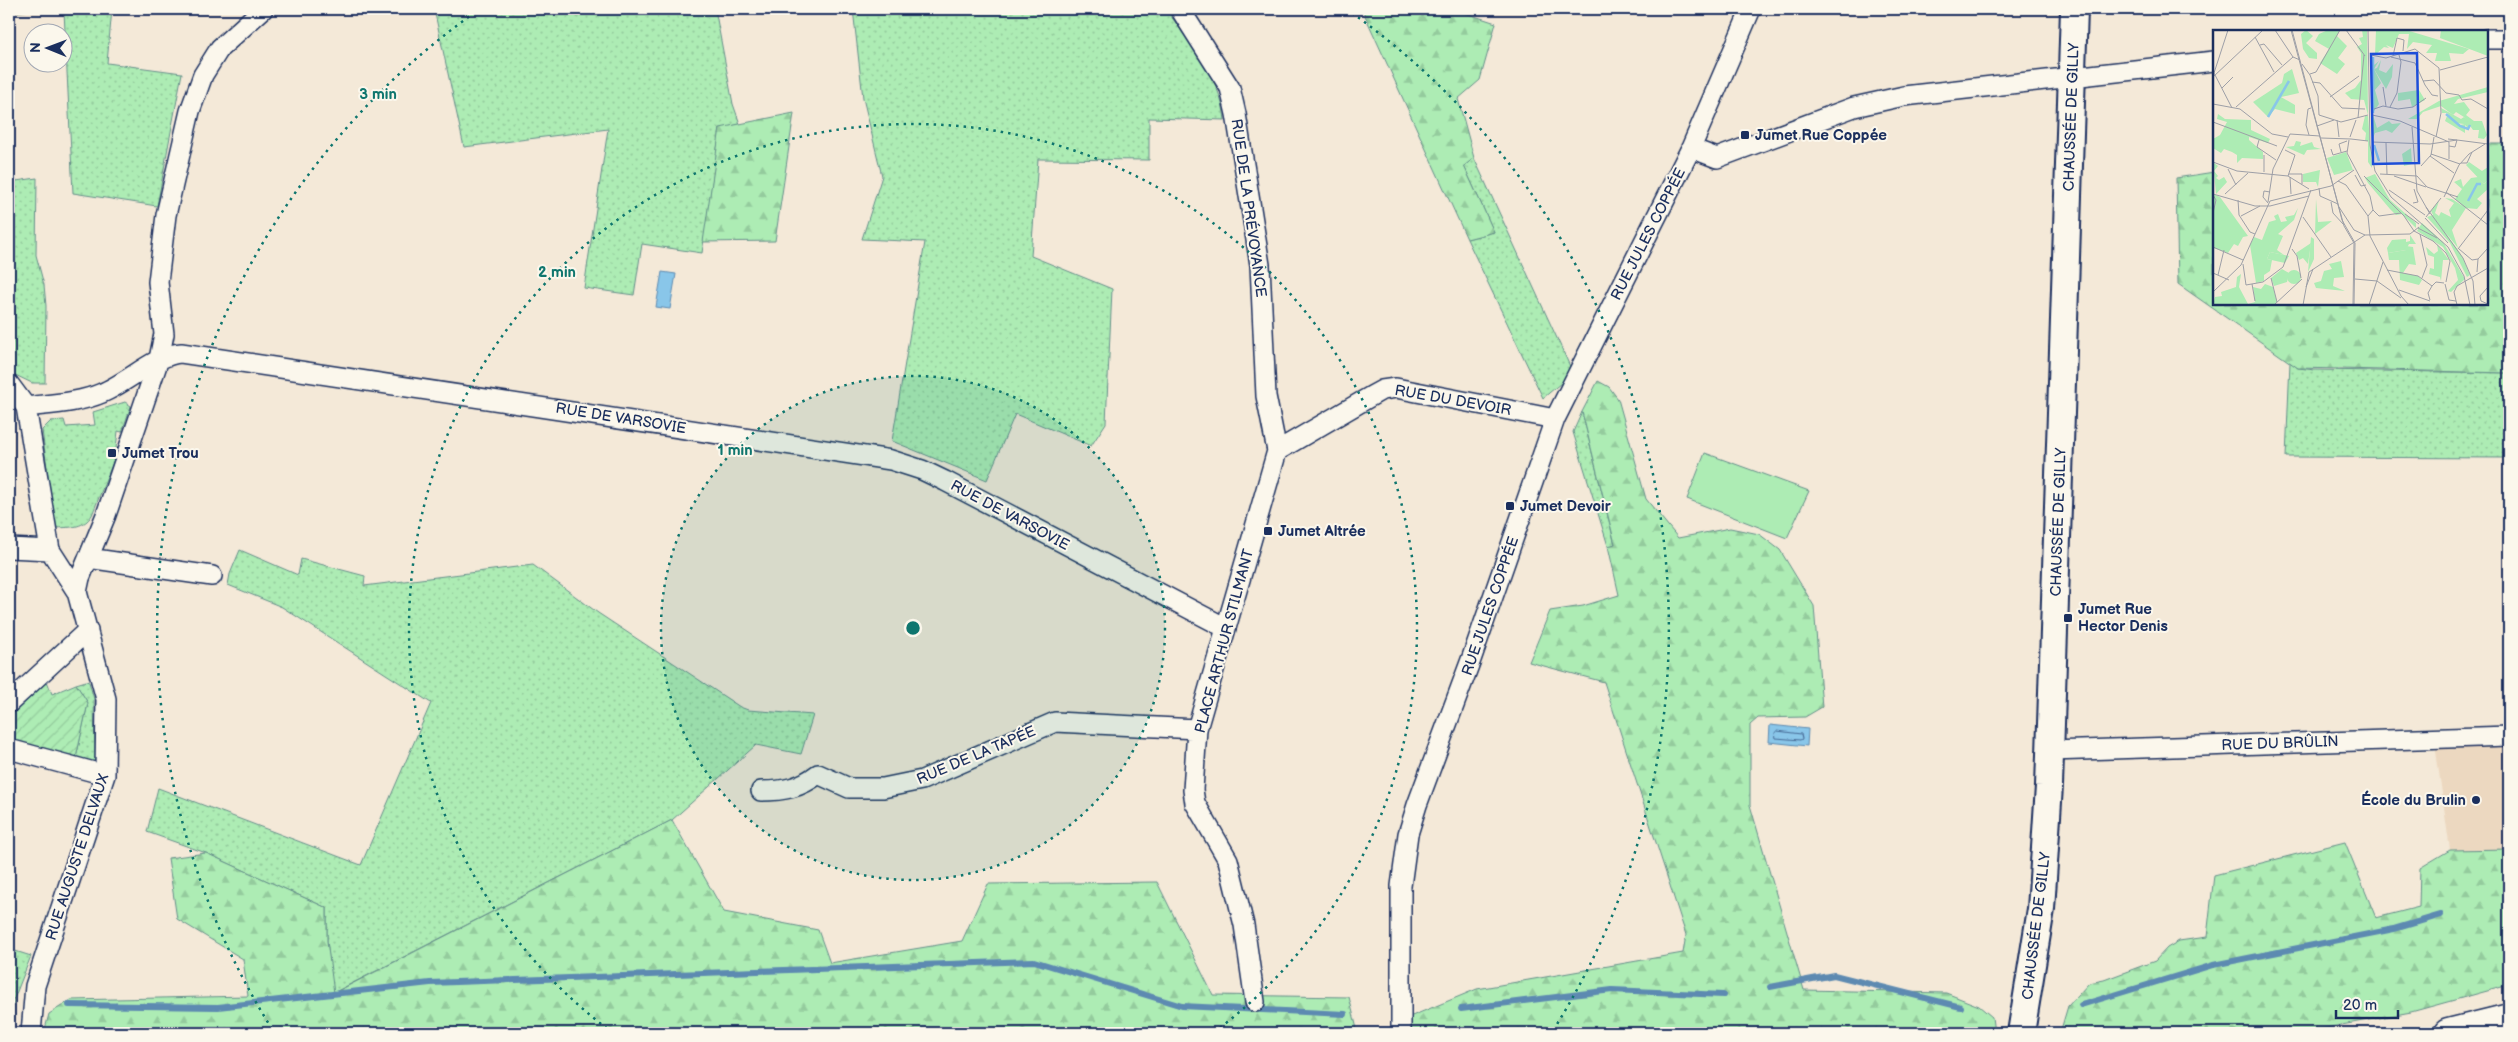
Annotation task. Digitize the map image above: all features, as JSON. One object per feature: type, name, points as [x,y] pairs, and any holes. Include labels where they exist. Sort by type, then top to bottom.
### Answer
[{"type":"highway","points":[[2448,1033],[2509,1018]]},
{"type":"street","points":[[77,592],[80,578],[106,515],[158,359],[164,334],[158,282],[166,215],[190,111],[204,76],[220,48],[263,9]]},
{"type":"street","name":"RUE DE LA PRÉVOYANCE","points":[[1180,9],[1230,88],[1236,114],[1260,265],[1266,396],[1276,451]]},
{"type":"street","name":"RUE JULES COPPÉE","points":[[1401,1033],[1401,886],[1408,834],[1555,418],[1691,148],[1751,9]]},
{"type":"street","name":"CHAUSSÉE DE GILLY","points":[[2021,1033],[2041,909],[2051,750],[2074,9]]},
{"type":"street","points":[[2488,39],[2509,39]]},
{"type":"street","points":[[1691,148],[1717,158],[1854,107],[1882,100],[2213,61]]},
{"type":"street","name":"RUE DE VARSOVIE","points":[[158,359],[173,353],[182,353],[891,460],[922,470],[945,481],[1226,628]]},
{"type":"street","points":[[9,384],[26,407],[92,398],[139,374],[158,359]]},
{"type":"street","name":"RUE DU DEVOIR","points":[[1276,451],[1373,395],[1396,388],[1555,418]]},
{"type":"street","name":"RUE AUGUSTE DELVAUX","points":[[26,407],[50,550],[77,592],[106,699],[105,775],[35,986],[31,1033]]},
{"type":"street","name":"PLACE ARTHUR STILMANT","points":[[1255,1002],[1244,924],[1228,860],[1195,803],[1193,790],[1197,729],[1276,451]]},
{"type":"street","points":[[9,548],[50,550]]},
{"type":"street","points":[[88,558],[212,576]]},
{"type":"street","points":[[9,703],[88,630]]},
{"type":"street","name":"RUE DE LA TAPÉE","points":[[762,791],[787,791],[806,784],[818,774],[849,788],[883,788],[922,780],[1055,722],[1197,729]]},
{"type":"street","name":"RUE DU BRÛLIN","points":[[2051,750],[2509,736]]},
{"type":"street","points":[[9,749],[105,775]]},
{"type":"shaded area","name":"École du Brulin","points":[[2509,743],[2509,849],[2450,850],[2435,744]]},
{"type":"green space","points":[[9,9],[38,9],[9,13]]},
{"type":"green space","points":[[38,9],[112,9],[107,63],[182,73],[157,206],[73,193],[67,72],[72,72],[72,22],[65,22],[64,11]]},
{"type":"green space","points":[[434,9],[611,9],[612,13],[631,9],[715,9],[733,104],[740,124],[720,129],[702,253],[642,244],[634,295],[584,288],[608,129],[464,147]]},
{"type":"green space","points":[[853,9],[1166,9],[1211,75],[1222,105],[1225,120],[1149,118],[1149,160],[1038,159],[1031,256],[1112,289],[1106,423],[1091,446],[1015,414],[987,480],[892,441],[925,242],[862,239],[882,176],[863,98]]},
{"type":"green space","points":[[1362,9],[1453,9],[1496,23],[1480,80],[1458,99],[1474,158],[1464,166],[1494,232],[1467,239]]},
{"type":"green space","points":[[794,113],[775,241],[703,242],[720,128]]},
{"type":"green space","points":[[2488,144],[2509,144],[2509,373],[2298,368],[2178,284],[2176,178],[2213,172],[2213,305],[2488,305]]},
{"type":"green space","points":[[1474,158],[1573,373],[1543,398],[1467,239],[1494,232],[1464,166]]},
{"type":"green space","points":[[37,178],[36,255],[44,285],[46,306],[45,383],[32,383],[9,372],[9,182]]},
{"type":"green space","points":[[2290,362],[2298,368],[2315,370],[2509,373],[2509,458],[2286,457]]},
{"type":"green space","points":[[1598,381],[1609,387],[1618,399],[1646,499],[1678,538],[1730,528],[1759,534],[1780,550],[1814,606],[1822,707],[1805,717],[1758,718],[1750,725],[1750,805],[1804,990],[1946,993],[1979,1006],[1992,1017],[1994,1033],[1410,1033],[1407,1018],[1477,989],[1683,953],[1686,935],[1604,682],[1529,662],[1550,611],[1583,606],[1619,595],[1608,546],[1615,544],[1582,412]]},
{"type":"green space","points":[[125,402],[131,406],[122,432],[118,431],[115,457],[92,515],[81,525],[57,528],[54,521],[42,430],[51,421],[64,420],[66,427],[95,425],[93,412]]},
{"type":"green space","points":[[1582,412],[1615,545],[1608,546],[1573,432]]},
{"type":"green space","points":[[1705,453],[1809,491],[1787,538],[1687,499]]},
{"type":"green space","points":[[240,550],[298,575],[301,559],[365,576],[364,586],[533,565],[598,613],[740,707],[748,710],[813,715],[801,754],[756,745],[672,820],[333,993],[327,941],[327,908],[206,853],[147,832],[158,788],[361,865],[431,703],[282,607],[228,585],[230,574]]},
{"type":"green space","points":[[47,681],[52,694],[76,684],[88,703],[76,758],[9,740],[9,718]]},
{"type":"green space","points":[[89,682],[94,699],[95,760],[91,764],[76,758],[88,703],[76,684]]},
{"type":"green space","points":[[672,820],[724,912],[818,930],[830,963],[962,941],[988,884],[1157,882],[1213,995],[1349,997],[1358,1033],[44,1033],[49,1014],[71,1000],[248,996],[243,959],[177,919],[168,858],[206,853],[327,908],[327,941],[334,993]]},
{"type":"green space","points":[[2345,842],[2376,918],[2419,907],[2420,868],[2450,850],[2509,849],[2509,985],[2411,1012],[2299,1033],[2060,1033],[2068,1006],[2089,983],[2104,980],[2155,961],[2167,948],[2179,941],[2207,937],[2214,875]]},
{"type":"green space","points":[[9,949],[31,956],[14,999],[9,998]]},
{"type":"green space","points":[[9,998],[14,999],[12,1033],[9,1033]]},
{"type":"water","points":[[662,272],[676,274],[670,309],[656,307]]},
{"type":"water","points":[[1770,725],[1808,729],[1807,746],[1769,742]]},
{"type":"waterway","points":[[2081,1005],[2213,965],[2394,929],[2441,915]]},
{"type":"waterway","points":[[69,1005],[218,1007],[430,983],[1034,961],[1182,1006],[1345,1014]]},
{"type":"waterway","points":[[1770,987],[1834,975],[1961,1007]]},
{"type":"waterway","points":[[1461,1009],[1612,990],[1723,995]]},
{"type":"place","name":"Jumet Rue Coppée","points":[[1745,135]]},
{"type":"place","name":"Jumet Trou","points":[[112,453]]},
{"type":"place","name":"Jumet Devoir","points":[[1510,506]]},
{"type":"place","name":"Jumet Altrée","points":[[1268,531]]},
{"type":"place","name":"Jumet Rue Hector Denis","points":[[2068,618]]},
{"type":"place","name":"École du Brulin","points":[[2476,800]]}]
